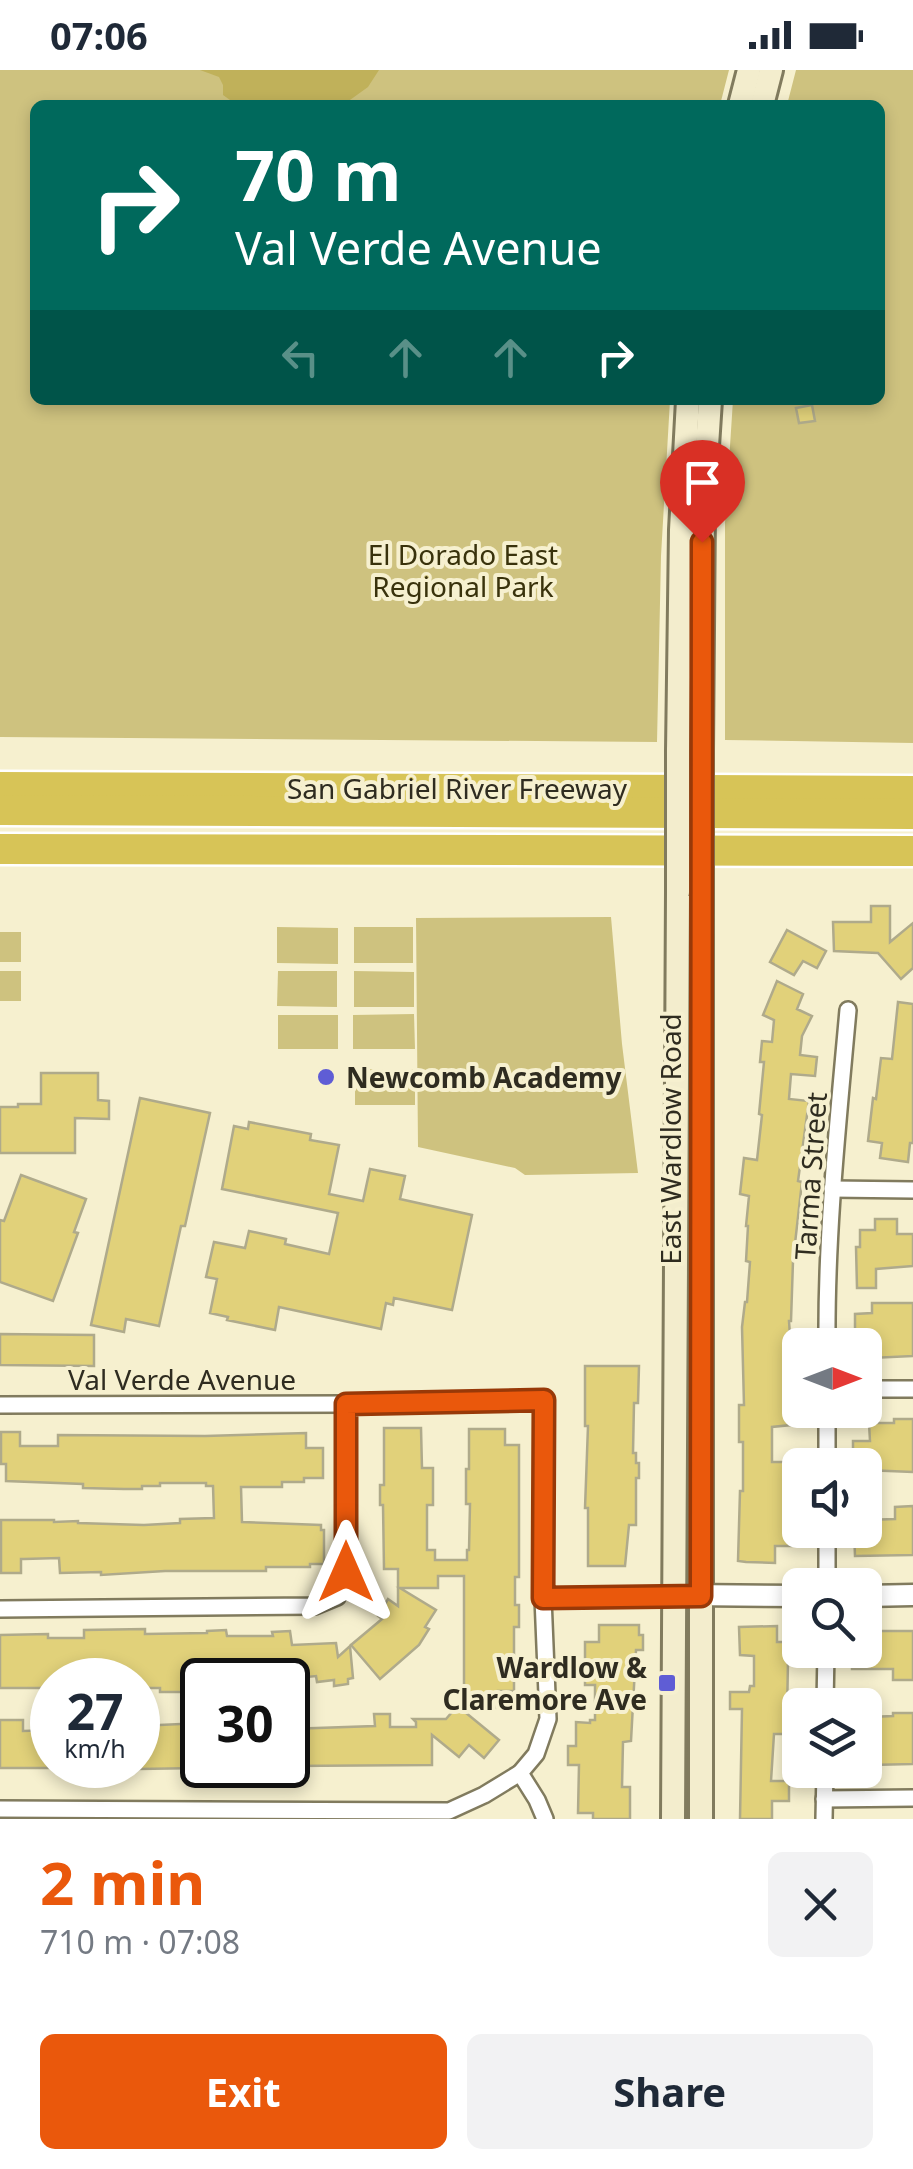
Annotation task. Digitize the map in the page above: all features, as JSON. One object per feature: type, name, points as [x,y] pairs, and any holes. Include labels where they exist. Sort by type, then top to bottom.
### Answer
[{"type":"highway","name":"San Gabriel River Freeway","points":[[0,786],[913,790]]},
{"type":"highway","points":[[0,810],[913,814]]},
{"type":"highway","points":[[0,849],[913,852]]},
{"type":"main road","points":[[741,100],[750,70]]},
{"type":"main road","points":[[763,100],[771,70]]},
{"type":"main road","name":"East Wardlow Road","points":[[688,405],[680,530],[689,751],[701,1819]]},
{"type":"main road","name":"East Wardlow Road","points":[[689,751],[710,405]]},
{"type":"main road","name":"East Wardlow Road","points":[[673,1819],[689,894]]},
{"type":"street","name":"Tarma Street","points":[[826,1328],[832,1189],[848,1010]]},
{"type":"street","points":[[832,1189],[913,1190]]},
{"type":"street","points":[[882,1389],[913,1389]]},
{"type":"street","name":"Val Verde Avenue","points":[[0,1405],[544,1400],[543,1598]]},
{"type":"street","points":[[0,1609],[315,1606],[337,1597],[346,1572],[346,1404]]},
{"type":"street","points":[[882,1596],[913,1595]]},
{"type":"street","points":[[0,1809],[448,1811],[520,1773],[536,1754],[548,1719],[543,1598],[782,1596]]},
{"type":"street","points":[[520,1773],[545,1819]]},
{"type":"street","points":[[824,1788],[824,1819]]},
{"type":"street","points":[[824,1799],[913,1798]]},
{"type":"green space","name":"El Dorado East Regional Park","points":[[0,70],[729,70],[721,100],[30,100],[30,405],[670,405],[661,556],[657,742],[0,737]]},
{"type":"green space","points":[[796,70],[913,70],[913,743],[725,740],[725,523],[733,405],[885,405],[885,100],[788,100]]},
{"type":"green space","points":[[611,917],[638,1173],[525,1175],[515,1168],[418,1147],[416,918]]},
{"type":"green space","points":[[277,927],[338,928],[338,964],[277,963]]},
{"type":"green space","points":[[354,927],[413,927],[413,963],[354,963]]},
{"type":"green space","points":[[0,932],[21,932],[21,962],[0,962]]},
{"type":"green space","points":[[0,971],[21,971],[21,1001],[0,1001]]},
{"type":"green space","points":[[278,971],[337,971],[337,1007],[277,1006]]},
{"type":"green space","points":[[354,971],[414,972],[414,1007],[354,1007]]},
{"type":"green space","points":[[414,1014],[415,1049],[353,1049],[353,1015]]},
{"type":"green space","points":[[278,1015],[338,1015],[338,1049],[278,1049]]},
{"type":"green space","points":[[355,1069],[415,1069],[415,1105],[355,1105]]},
{"type":"shaded area","points":[[200,70],[379,70],[368,87],[350,100],[230,100],[223,95],[219,77]]},
{"type":"building","points":[[812,405],[815,421],[799,423],[796,408]]},
{"type":"building","points":[[871,906],[890,906],[890,942],[913,923],[913,968],[901,979],[878,953],[834,951],[833,922],[871,922]]},
{"type":"building","points":[[787,930],[826,951],[817,968],[803,961],[794,975],[770,962]]},
{"type":"building","points":[[777,981],[803,994],[797,1009],[812,1016],[802,1036],[800,1055],[817,1057],[815,1076],[791,1074],[789,1099],[809,1101],[798,1181],[802,1182],[791,1321],[789,1328],[782,1328],[782,1426],[772,1427],[772,1462],[782,1462],[782,1546],[775,1546],[775,1563],[738,1561],[743,1491],[743,1442],[739,1442],[739,1405],[744,1405],[742,1327],[750,1262],[746,1261],[749,1196],[740,1194],[744,1158],[757,1160],[762,1115],[762,1041],[772,1042],[774,1020],[763,1015]]},
{"type":"building","points":[[898,1002],[913,1004],[913,1143],[908,1162],[880,1158],[882,1143],[868,1141],[881,1058],[892,1059]]},
{"type":"building","points":[[41,1073],[98,1073],[98,1100],[109,1101],[109,1119],[75,1118],[75,1153],[0,1153],[0,1107],[41,1104]]},
{"type":"building","points":[[140,1098],[210,1113],[159,1326],[126,1319],[124,1332],[91,1325]]},
{"type":"building","points":[[249,1122],[311,1134],[310,1140],[339,1145],[329,1194],[363,1201],[370,1169],[405,1176],[400,1199],[472,1215],[452,1310],[394,1298],[393,1305],[386,1303],[381,1329],[279,1307],[275,1330],[210,1313],[217,1279],[206,1277],[214,1242],[245,1248],[249,1231],[329,1254],[338,1213],[222,1189],[234,1126],[248,1129]]},
{"type":"building","points":[[21,1175],[86,1199],[53,1301],[0,1282],[0,1220],[4,1221]]},
{"type":"building","points":[[875,1219],[897,1219],[897,1234],[913,1234],[913,1266],[876,1269],[876,1288],[857,1288],[856,1247],[860,1247],[860,1230],[875,1230]]},
{"type":"building","points":[[872,1303],[913,1303],[913,1356],[882,1357],[882,1328],[855,1328],[855,1314],[872,1313]]},
{"type":"building","points":[[0,1334],[94,1335],[94,1366],[0,1365]]},
{"type":"building","points":[[585,1366],[639,1366],[633,1453],[639,1463],[636,1525],[629,1525],[625,1566],[588,1566]]},
{"type":"building","points":[[894,1419],[913,1419],[913,1472],[882,1471],[882,1448],[853,1448],[853,1441],[870,1441],[869,1428],[894,1423]]},
{"type":"building","points":[[384,1428],[421,1428],[422,1468],[433,1468],[433,1505],[427,1505],[427,1550],[435,1550],[435,1560],[467,1560],[469,1429],[505,1429],[505,1445],[519,1445],[519,1577],[515,1577],[515,1605],[519,1605],[519,1627],[514,1627],[514,1691],[498,1691],[495,1708],[460,1708],[499,1740],[484,1758],[469,1745],[459,1757],[432,1735],[432,1765],[310,1766],[310,1728],[375,1726],[374,1714],[390,1714],[390,1727],[416,1727],[413,1719],[446,1719],[464,1698],[464,1576],[438,1576],[438,1588],[400,1588],[436,1610],[419,1645],[380,1679],[351,1645],[382,1619],[378,1616],[388,1599],[398,1606],[398,1569],[384,1569],[380,1485],[384,1485]]},
{"type":"building","points":[[1,1432],[20,1432],[20,1446],[58,1446],[58,1435],[306,1433],[306,1448],[323,1448],[323,1478],[282,1482],[282,1487],[241,1487],[242,1522],[321,1525],[324,1564],[266,1567],[266,1571],[101,1575],[60,1573],[59,1558],[21,1559],[21,1573],[1,1573],[1,1520],[144,1525],[214,1518],[213,1486],[206,1483],[160,1483],[124,1489],[6,1481],[6,1464],[1,1464]]},
{"type":"building","points":[[913,1506],[913,1555],[855,1556],[855,1548],[882,1548],[882,1519],[895,1519],[895,1507]]},
{"type":"building","points":[[599,1625],[639,1625],[639,1635],[643,1635],[643,1650],[636,1650],[631,1741],[623,1742],[622,1787],[630,1787],[630,1819],[593,1819],[593,1813],[578,1813],[579,1765],[568,1765],[568,1746],[576,1746],[576,1722],[595,1720],[595,1685],[585,1685],[585,1642],[599,1642]]},
{"type":"building","points":[[777,1626],[777,1642],[782,1642],[782,1668],[788,1668],[788,1688],[782,1688],[782,1734],[774,1734],[771,1781],[782,1781],[782,1788],[789,1788],[789,1801],[772,1801],[772,1819],[740,1819],[742,1709],[730,1709],[730,1692],[749,1692],[750,1686],[754,1686],[754,1656],[740,1655],[739,1627]]},
{"type":"building","points":[[145,1629],[145,1634],[226,1630],[227,1636],[273,1636],[272,1632],[290,1631],[292,1645],[336,1643],[338,1657],[350,1646],[353,1678],[348,1679],[348,1684],[334,1686],[334,1680],[317,1682],[316,1676],[310,1677],[310,1658],[180,1658],[180,1692],[160,1692],[160,1658],[30,1658],[30,1688],[0,1688],[0,1635],[84,1638],[84,1630]]},
{"type":"building","points":[[882,1631],[913,1631],[913,1680],[893,1680],[893,1669],[852,1669],[882,1668]]},
{"type":"building","points":[[913,1713],[913,1764],[882,1765],[882,1716]]},
{"type":"building","points":[[0,1720],[23,1720],[23,1731],[30,1731],[30,1768],[0,1768]]},
{"type":"building","points":[[180,1724],[180,1768],[160,1769],[160,1725]]},
{"type":"place","name":"Newcomb Academy","points":[[326,1077]]},
{"type":"place","name":"Wardlow & Claremore Ave","points":[[667,1683]]},
{"type":"route","points":[[346,1572],[346,1404],[544,1400],[543,1598],[701,1596],[702,542]]}]
